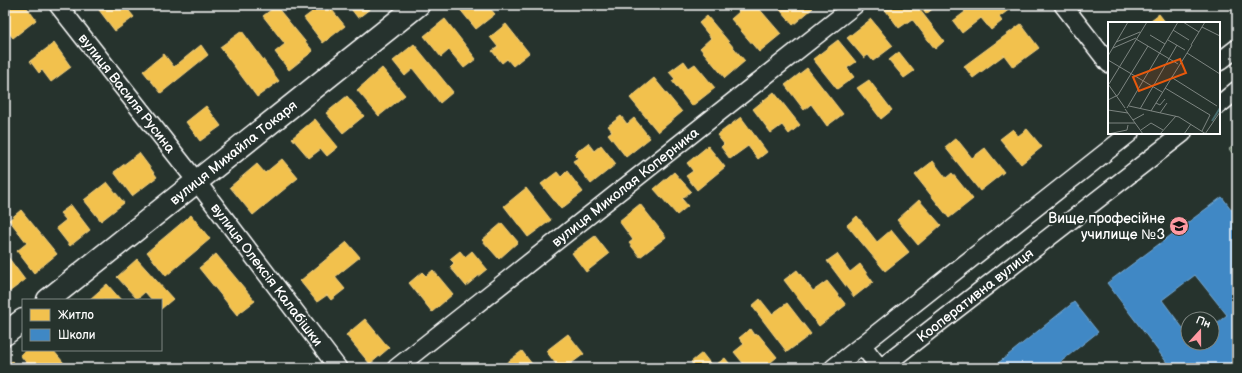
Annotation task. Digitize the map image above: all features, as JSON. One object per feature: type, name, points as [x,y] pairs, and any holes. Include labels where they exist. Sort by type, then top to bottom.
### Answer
[{"type":"street","name":"вулиця Василя Русина","points":[[58,5],[197,182]]},
{"type":"street","name":"вулиця Михайла Токаря","points":[[49,299],[418,5]]},
{"type":"street","name":"вулиця Миколая Коперника","points":[[396,368],[855,5]]},
{"type":"street","points":[[1063,5],[1108,63]]},
{"type":"street","points":[[1220,61],[1237,48]]},
{"type":"street","points":[[1220,103],[1237,90]]},
{"type":"street","points":[[833,368],[1129,134]]},
{"type":"street","name":"Кооперативна вулиця","points":[[881,368],[1172,136]]},
{"type":"street","name":"вулиця Олексія Калабішки","points":[[197,182],[338,368]]},
{"type":"street","points":[[5,334],[22,321]]},
{"type":"street","points":[[862,345],[881,368]]},
{"type":"green space","points":[[1237,143],[1237,159],[1229,149]]},
{"type":"building: Житло","points":[[5,5],[25,5],[36,20],[13,38],[8,32],[5,34]]},
{"type":"building: Житло","points":[[105,5],[126,5],[125,6],[134,17],[115,31],[99,10]]},
{"type":"building: Житло","points":[[307,5],[328,5],[345,26],[323,43],[304,18],[312,12]]},
{"type":"building: Житло","points":[[348,5],[375,5],[358,18]]},
{"type":"building: Житло","points":[[461,5],[487,5],[495,14],[476,29],[458,7]]},
{"type":"building: Житло","points":[[732,5],[756,5],[781,34],[759,52],[731,19],[739,12]]},
{"type":"building: Житло","points":[[776,5],[810,5],[813,8],[793,25]]},
{"type":"building: Житло","points":[[886,5],[916,5],[944,41],[935,49],[912,19],[899,28],[883,7]]},
{"type":"building: Житло","points":[[919,5],[933,5],[935,7],[926,14]]},
{"type":"building: Житло","points":[[1007,5],[1010,9],[999,17],[1002,21],[991,30],[981,18],[962,33],[953,21],[965,12],[962,6]]},
{"type":"building: Житло","points":[[276,6],[313,51],[289,70],[275,52],[285,44],[263,16]]},
{"type":"building: Житло","points":[[1159,14],[1165,22],[1148,22]]},
{"type":"building: Житло","points":[[707,16],[745,61],[725,78],[700,48],[711,38],[699,23]]},
{"type":"building: Житло","points":[[445,19],[476,59],[464,68],[449,50],[441,57],[424,36]]},
{"type":"building: Житло","points":[[871,19],[893,46],[873,61],[868,55],[864,58],[847,38]]},
{"type":"building: Житло","points":[[506,24],[529,53],[513,66],[507,59],[502,63],[492,51],[498,47],[490,37]]},
{"type":"building: Житло","points":[[1021,24],[1039,48],[1013,67],[1004,55],[973,78],[964,66]]},
{"type":"building: Житло","points":[[242,31],[279,81],[257,97],[220,47]]},
{"type":"building: Житло","points":[[838,40],[856,62],[847,68],[854,77],[837,89],[813,59]]},
{"type":"building: Житло","points":[[54,43],[71,67],[51,82],[42,70],[39,73],[30,61]]},
{"type":"building: Житло","points":[[414,44],[453,92],[440,103],[413,69],[405,76],[393,61]]},
{"type":"building: Житло","points":[[201,45],[208,55],[161,93],[143,71],[164,54],[174,67]]},
{"type":"building: Житло","points":[[899,52],[914,71],[904,78],[889,60]]},
{"type":"building: Житло","points":[[684,61],[689,68],[695,64],[715,88],[692,106],[672,81],[675,79],[669,72]]},
{"type":"building: Житло","points":[[382,68],[405,95],[379,116],[357,90]]},
{"type":"building: Житло","points":[[807,68],[843,114],[827,126],[811,104],[804,110],[785,85]]},
{"type":"building: Житло","points":[[654,78],[682,112],[658,132],[630,98]]},
{"type":"building: Житло","points":[[869,80],[892,110],[881,119],[857,88]]},
{"type":"building: Житло","points":[[774,92],[800,125],[789,134],[782,125],[771,133],[753,109]]},
{"type":"building: Житло","points":[[347,96],[364,116],[343,133],[326,113]]},
{"type":"building: Житло","points":[[206,106],[221,126],[200,141],[186,122]]},
{"type":"building: Житло","points":[[621,116],[627,124],[634,118],[650,138],[626,157],[608,134],[612,131],[608,126]]},
{"type":"building: Житло","points":[[741,117],[767,152],[758,159],[748,146],[730,159],[721,147],[724,144],[717,135]]},
{"type":"building: Житло","points":[[315,119],[338,147],[327,156],[321,149],[309,158],[292,138]]},
{"type":"building: Житло","points":[[1013,129],[1018,136],[1027,129],[1042,147],[1021,164],[1000,139]]},
{"type":"building: Житло","points":[[956,138],[972,158],[985,148],[1004,172],[980,191],[945,147]]},
{"type":"building: Житло","points":[[588,143],[594,151],[601,145],[616,164],[591,184],[573,161],[578,158],[574,154]]},
{"type":"building: Житло","points":[[708,146],[725,167],[697,190],[686,176],[693,171],[687,163]]},
{"type":"building: Житло","points":[[139,153],[157,177],[132,196],[114,172]]},
{"type":"building: Житло","points":[[282,159],[298,178],[253,215],[230,187],[257,164],[265,173]]},
{"type":"building: Житло","points":[[933,161],[946,178],[952,173],[973,199],[949,218],[915,175]]},
{"type":"building: Житло","points":[[567,171],[583,192],[561,209],[541,184],[557,172],[561,177]]},
{"type":"building: Житло","points":[[674,172],[691,191],[682,199],[688,206],[677,215],[654,189]]},
{"type":"building: Житло","points":[[107,182],[124,203],[101,221],[84,200]]},
{"type":"building: Житло","points":[[526,188],[551,220],[528,237],[504,206]]},
{"type":"building: Житло","points":[[919,200],[941,225],[918,245],[897,220]]},
{"type":"building: Житло","points":[[640,204],[666,237],[640,257],[629,243],[633,240],[619,221]]},
{"type":"building: Житло","points":[[71,205],[90,230],[70,246],[56,228],[66,220],[60,213]]},
{"type":"building: Житло","points":[[21,210],[57,254],[34,273],[17,251],[27,243],[9,220]]},
{"type":"building: Житло","points":[[191,215],[210,239],[166,276],[147,252]]},
{"type":"building: Житло","points":[[857,216],[877,242],[891,230],[909,252],[885,271],[847,225]]},
{"type":"building: Житло","points":[[502,223],[518,242],[499,259],[482,240]]},
{"type":"building: Житло","points":[[595,236],[609,254],[586,272],[572,253]]},
{"type":"building: Житло","points":[[347,242],[360,257],[335,277],[345,289],[331,300],[327,295],[317,302],[300,281]]},
{"type":"building: Житло","points":[[460,251],[465,257],[472,251],[487,269],[466,286],[450,267],[454,263],[450,259]]},
{"type":"building: Житло","points":[[5,253],[25,280],[5,295]]},
{"type":"building: Житло","points":[[216,254],[255,301],[237,315],[199,268]]},
{"type":"building: Житло","points":[[837,254],[850,272],[860,264],[873,282],[854,297],[827,261]]},
{"type":"building: Житло","points":[[137,259],[173,299],[162,308],[162,299],[151,299],[145,292],[137,299],[117,277]]},
{"type":"building: Житло","points":[[433,270],[453,294],[432,312],[409,283],[422,272],[426,276]]},
{"type":"building: Житло","points":[[797,270],[813,291],[827,281],[846,305],[819,326],[784,280]]},
{"type":"building: Житло","points":[[107,284],[120,299],[90,299]]},
{"type":"building: Житло","points":[[760,299],[772,314],[787,303],[811,334],[787,352],[752,306]]},
{"type":"building: Житло","points":[[365,319],[389,348],[370,364],[346,335]]},
{"type":"building: Житло","points":[[750,329],[754,335],[758,334],[777,357],[764,368],[747,368],[734,352],[744,344],[739,338]]},
{"type":"building: Житло","points":[[568,334],[584,354],[565,368],[559,368],[546,351]]},
{"type":"building: Житло","points":[[25,351],[54,351],[68,368],[31,368],[20,355]]},
{"type":"building: Житло","points":[[522,351],[535,368],[501,368],[501,367]]},
{"type":"building: Житло","points":[[702,353],[713,367],[725,358],[733,368],[695,368],[691,362]]},
{"type":"building: Житло","points":[[12,361],[18,368],[5,368],[5,367]]},
{"type":"building: Школи","points":[[1222,197],[1237,217],[1237,368],[1171,368],[1107,283]],"holes":[[[1195,275],[1227,315],[1220,321],[1220,351],[1180,351],[1180,324],[1162,300]]]},
{"type":"building: Школи","points":[[1074,302],[1098,332],[1053,368],[992,368]]},
{"type":"place","name":"Вище професійне училище №3","points":[[1179,226]]}]
